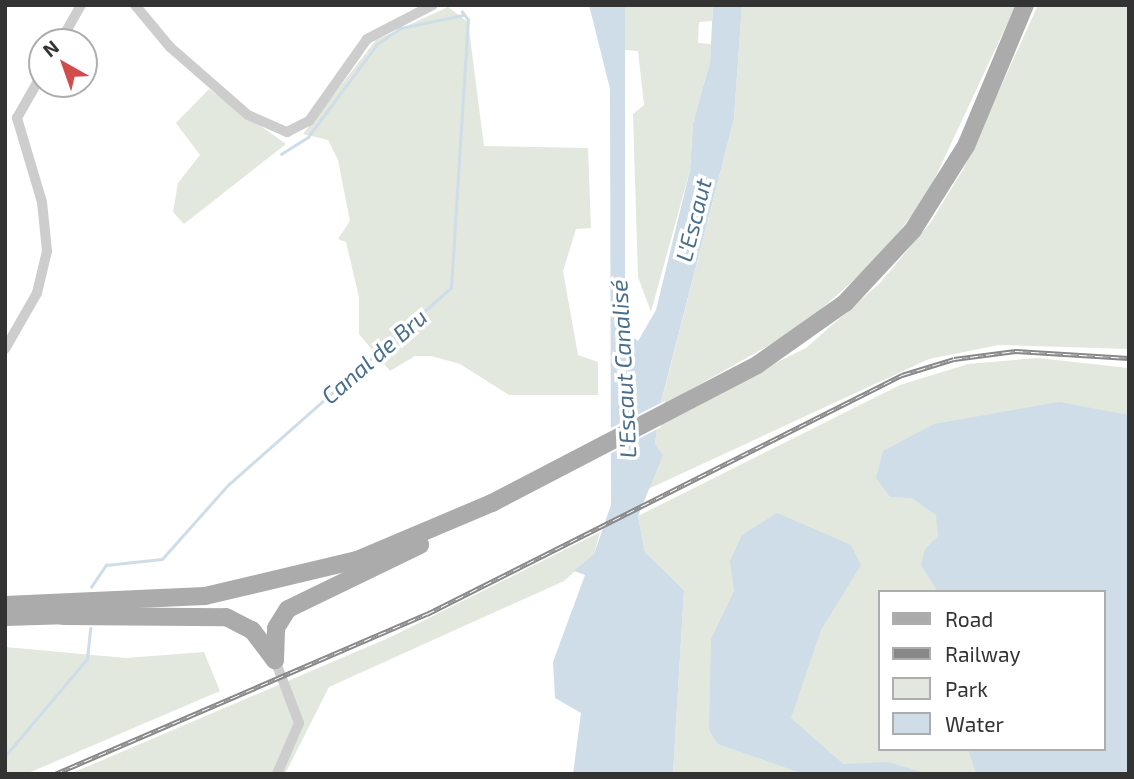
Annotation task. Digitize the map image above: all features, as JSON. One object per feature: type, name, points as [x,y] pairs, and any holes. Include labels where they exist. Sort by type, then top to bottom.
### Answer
[{"type":"main road","points":[[62,616],[205,596],[346,563],[475,511],[588,456],[690,402],[811,331],[898,248],[966,146],[1026,5]]},
{"type":"main road","points":[[275,660],[276,628],[288,608],[392,562],[475,511]]},
{"type":"main road","points":[[5,605],[205,596]]},
{"type":"main road","points":[[5,617],[226,617],[256,634],[275,660]]},
{"type":"street","points":[[68,28],[81,5]]},
{"type":"street","points":[[135,5],[170,47],[248,115],[287,132],[309,121],[367,39],[433,5]]},
{"type":"street","points":[[5,349],[37,293],[47,251],[44,214],[11,118],[28,94]]},
{"type":"street","points":[[275,660],[299,723],[277,774]]},
{"type":"green space","points":[[625,5],[713,5],[712,21],[699,22],[698,43],[711,44],[710,62],[693,123],[690,170],[651,312],[638,277],[633,114],[644,105],[638,51],[625,50]]},
{"type":"green space","points":[[742,5],[1016,5],[927,195],[880,257],[801,327],[660,407],[734,119]]},
{"type":"green space","points":[[1038,5],[1129,5],[1129,349],[999,345],[929,359],[646,490],[663,455],[655,444],[658,421],[806,348],[880,283],[931,222],[964,168]]},
{"type":"green space","points":[[448,7],[468,22],[484,146],[588,148],[591,228],[576,229],[563,271],[578,355],[598,362],[598,395],[509,395],[460,364],[431,356],[415,356],[390,371],[359,334],[359,297],[346,242],[338,239],[350,221],[338,160],[328,140],[303,134],[376,40]]},
{"type":"green space","points":[[209,89],[286,144],[184,224],[173,212],[178,183],[200,155],[176,123]]},
{"type":"green space","points":[[1037,358],[1129,368],[1129,774],[673,774],[684,590],[645,552],[638,516],[900,385],[968,364]]},
{"type":"green space","points":[[600,532],[594,554],[564,581],[329,687],[285,774],[70,774],[393,636]]},
{"type":"green space","points":[[5,647],[126,658],[204,652],[220,691],[26,774],[5,774]]},
{"type":"water","points":[[589,5],[625,5],[625,306],[630,335],[638,341],[656,310],[690,170],[693,123],[710,62],[713,5],[742,5],[734,119],[660,406],[655,444],[663,455],[638,516],[645,552],[684,590],[673,774],[573,774],[581,713],[555,698],[553,662],[585,575],[574,571],[594,554],[611,505],[610,89]]},
{"type":"water","points":[[1059,402],[1129,415],[1129,774],[976,774],[969,751],[1106,751],[1106,590],[937,590],[921,565],[925,549],[938,536],[936,515],[912,498],[890,497],[876,478],[883,451],[934,424]]},
{"type":"water","points":[[777,513],[851,545],[861,565],[821,630],[791,718],[843,764],[887,762],[929,774],[804,774],[718,744],[709,730],[711,639],[734,591],[730,561],[742,535]]},
{"type":"pier","points":[[665,401],[661,427],[606,456],[605,431]]},
{"type":"waterway","name":"Canal de Bru","points":[[91,587],[106,565],[162,559],[228,485],[451,288],[468,20],[462,12]]},
{"type":"waterway","name":"Canal de Bru","points":[[281,154],[308,137],[377,44],[401,28],[463,15]]},
{"type":"waterway","name":"Canal de Bru","points":[[5,756],[87,659],[90,628]]},
{"type":"railway","points":[[55,774],[427,614],[902,375],[954,359],[1015,351],[1129,358]]},
{"type":"water label","name":"L'Escaut","points":[[693,220]]},
{"type":"water label","name":"L'Escaut Canalisé","points":[[623,369]]}]
